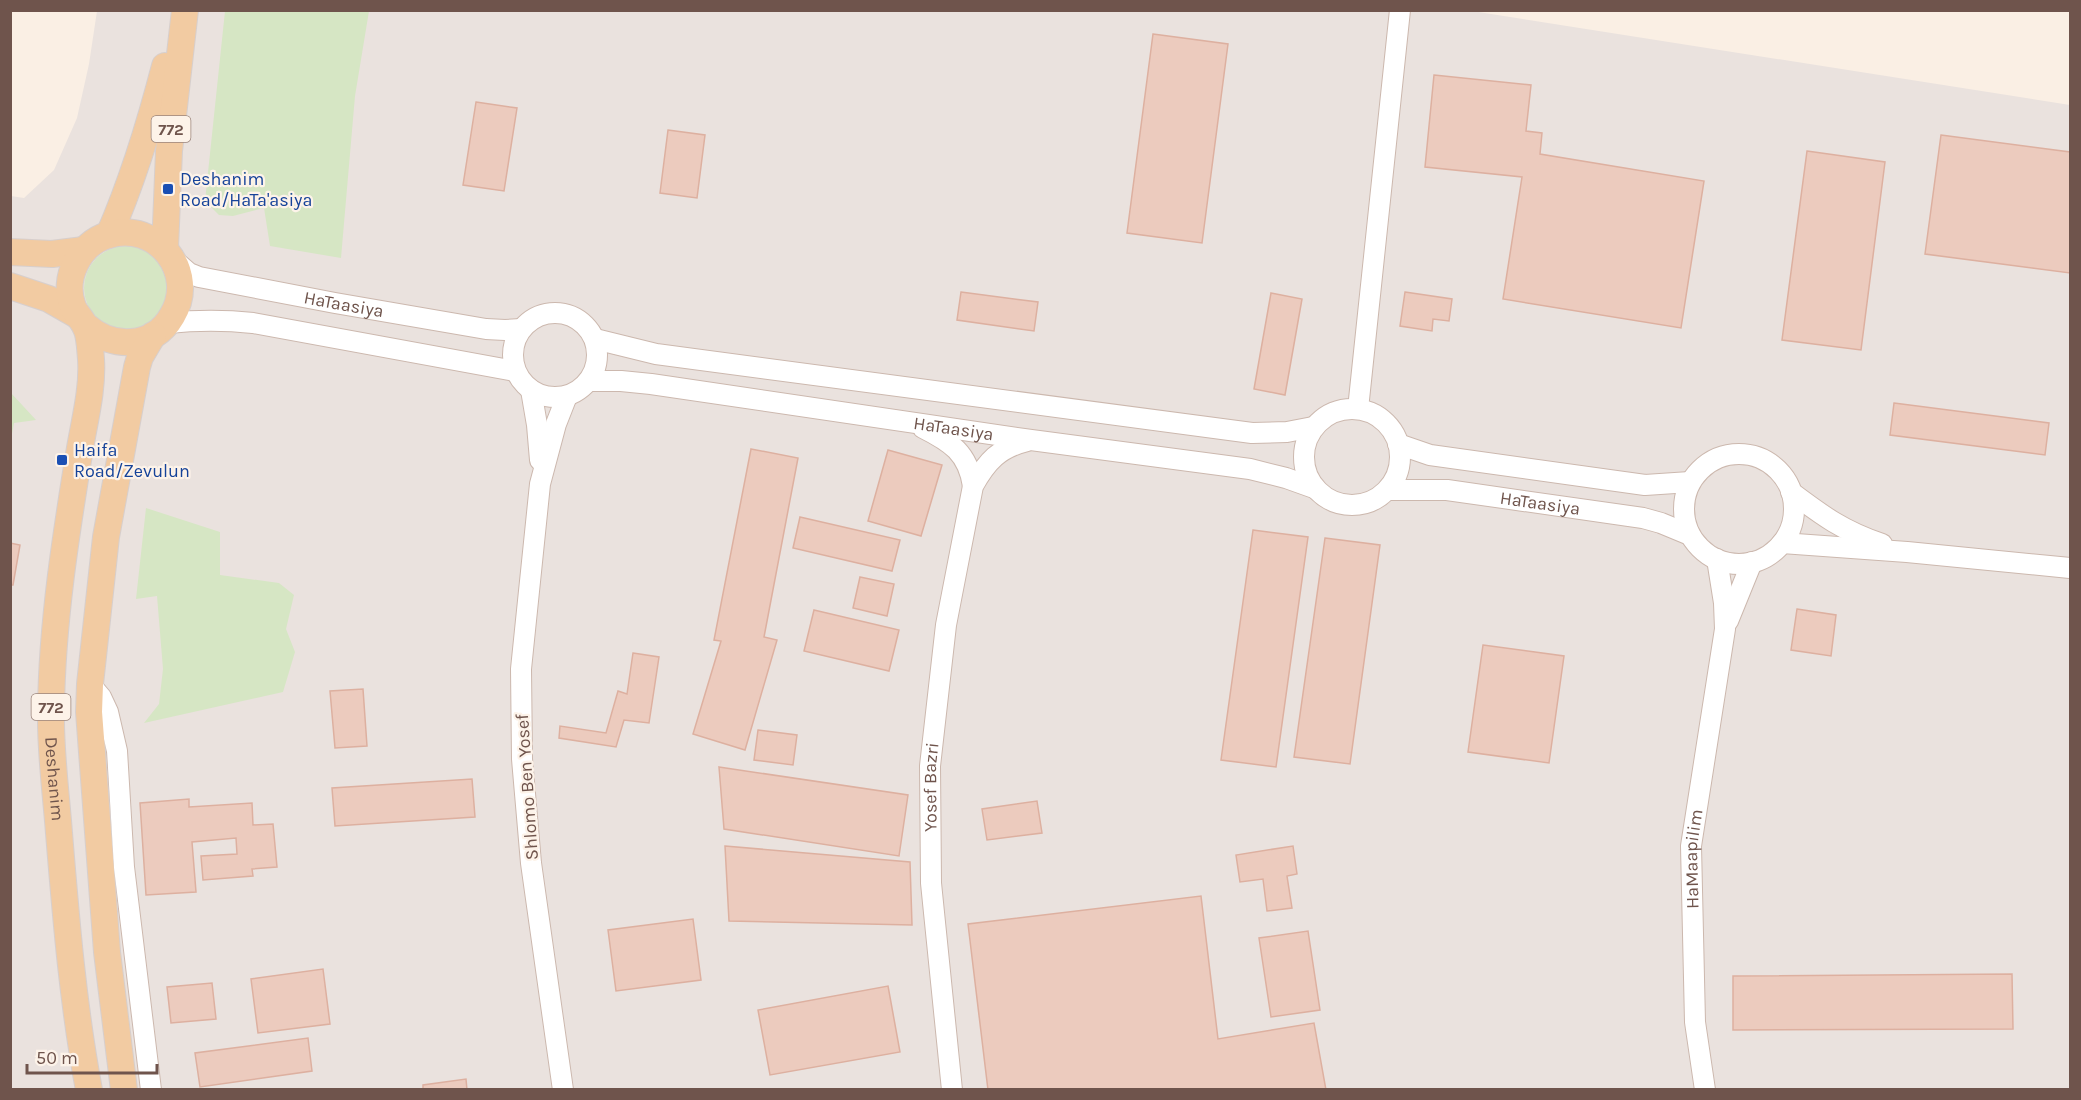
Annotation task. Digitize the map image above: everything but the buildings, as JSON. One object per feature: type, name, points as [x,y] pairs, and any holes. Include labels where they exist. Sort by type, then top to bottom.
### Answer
[{"type":"main road","name":"772","points":[[109,235],[126,196],[141,151],[178,10]]},
{"type":"main road","name":"772","points":[[124,1089],[107,952],[89,712],[90,684],[106,537],[140,357],[177,308],[181,292],[180,275],[169,254],[169,151],[185,10]]},
{"type":"main road","points":[[10,252],[52,254],[84,250],[99,238],[119,232],[139,234],[158,242],[169,254]]},
{"type":"main road","name":"772","points":[[81,321],[71,299],[70,282],[74,265],[84,250]]},
{"type":"main road","points":[[10,286],[49,299],[100,337],[118,343],[136,342],[161,329]]},
{"type":"main road","name":"Deshanim","points":[[81,321],[91,362],[89,394],[67,529],[53,660],[51,713],[68,940],[89,1089]]},
{"type":"street","points":[[1358,409],[1401,10]]},
{"type":"street","name":"HaTaasiya","points":[[169,254],[182,268],[199,277],[486,329],[521,328]]},
{"type":"street","points":[[546,313],[561,313],[575,317],[587,326],[595,339],[598,353],[596,368],[590,381],[579,391],[567,396],[555,398],[542,396],[531,390],[515,371],[512,356],[514,342],[521,328],[546,313]]},
{"type":"street","name":"HaTaasiya","points":[[161,329],[219,320],[253,323],[515,371]]},
{"type":"street","name":"HaTaasiya","points":[[595,339],[656,354],[1252,433],[1287,432],[1313,427]]},
{"type":"street","name":"HaTaasiya","points":[[590,381],[651,384],[1250,470],[1286,478],[1314,488]]},
{"type":"street","name":"Shlomo Ben Yosef","points":[[531,390],[540,451],[540,484],[521,669],[522,759],[531,863],[562,1089]]},
{"type":"street","name":"Shlomo Ben Yosef","points":[[540,484],[556,424],[567,396]]},
{"type":"street","points":[[1358,409],[1383,420],[1392,431],[1398,444],[1400,460],[1396,476],[1388,490],[1375,500],[1359,505],[1342,505],[1327,499],[1314,488],[1306,474],[1303,458],[1305,441],[1313,427],[1326,416],[1341,410],[1358,409]]},
{"type":"street","points":[[908,421],[953,445],[971,469],[974,486]]},
{"type":"street","name":"Yosef Bazri","points":[[952,1089],[931,883],[930,766],[946,625],[974,486],[982,469],[994,456],[1017,444],[1031,440]]},
{"type":"street","name":"HaTaasiya","points":[[1398,444],[1430,456],[1645,485],[1690,482]]},
{"type":"street","points":[[1735,454],[1753,456],[1770,463],[1783,476],[1791,492],[1794,510],[1791,527],[1782,543],[1769,555],[1752,562],[1734,564],[1717,560],[1701,550],[1690,535],[1684,518],[1684,499],[1690,482],[1702,468],[1717,458],[1735,454]]},
{"type":"street","name":"HaTaasiya","points":[[1388,490],[1447,490],[1643,518],[1690,535]]},
{"type":"street","points":[[1791,492],[1833,523],[1859,536],[1907,552]]},
{"type":"street","points":[[1782,543],[1907,552],[2070,568]]},
{"type":"street","name":"HaMaapilim","points":[[1705,1089],[1695,1022],[1691,846],[1725,629],[1722,579],[1717,560]]},
{"type":"street","name":"HaMaapilim","points":[[1725,629],[1752,562]]},
{"type":"street","points":[[90,684],[101,697],[108,712],[116,743],[124,867],[151,1089]]},
{"type":"shaded area","points":[[97,11],[1472,11],[2070,105],[2070,1089],[11,1090],[11,196],[24,198],[54,170],[77,118],[89,64]]},
{"type":"green space","points":[[225,11],[369,11],[355,96],[341,258],[270,246],[264,208],[233,216],[219,215],[205,201]]},
{"type":"green space","points":[[118,246],[134,246],[150,253],[161,264],[168,280],[165,304],[156,318],[134,330],[118,330],[102,323],[91,312],[84,296],[84,280],[91,264],[102,253]]},
{"type":"green space","points":[[11,393],[36,420],[14,423],[11,439]]},
{"type":"green space","points":[[146,508],[220,532],[220,575],[279,583],[294,595],[286,629],[295,652],[283,692],[144,723],[159,704],[163,669],[157,596],[136,599]]},
{"type":"place","name":"Deshanim Road/HaTa'asiya","points":[[168,189]]},
{"type":"place","name":"Haifa Road/Zevulun","points":[[62,460]]}]
